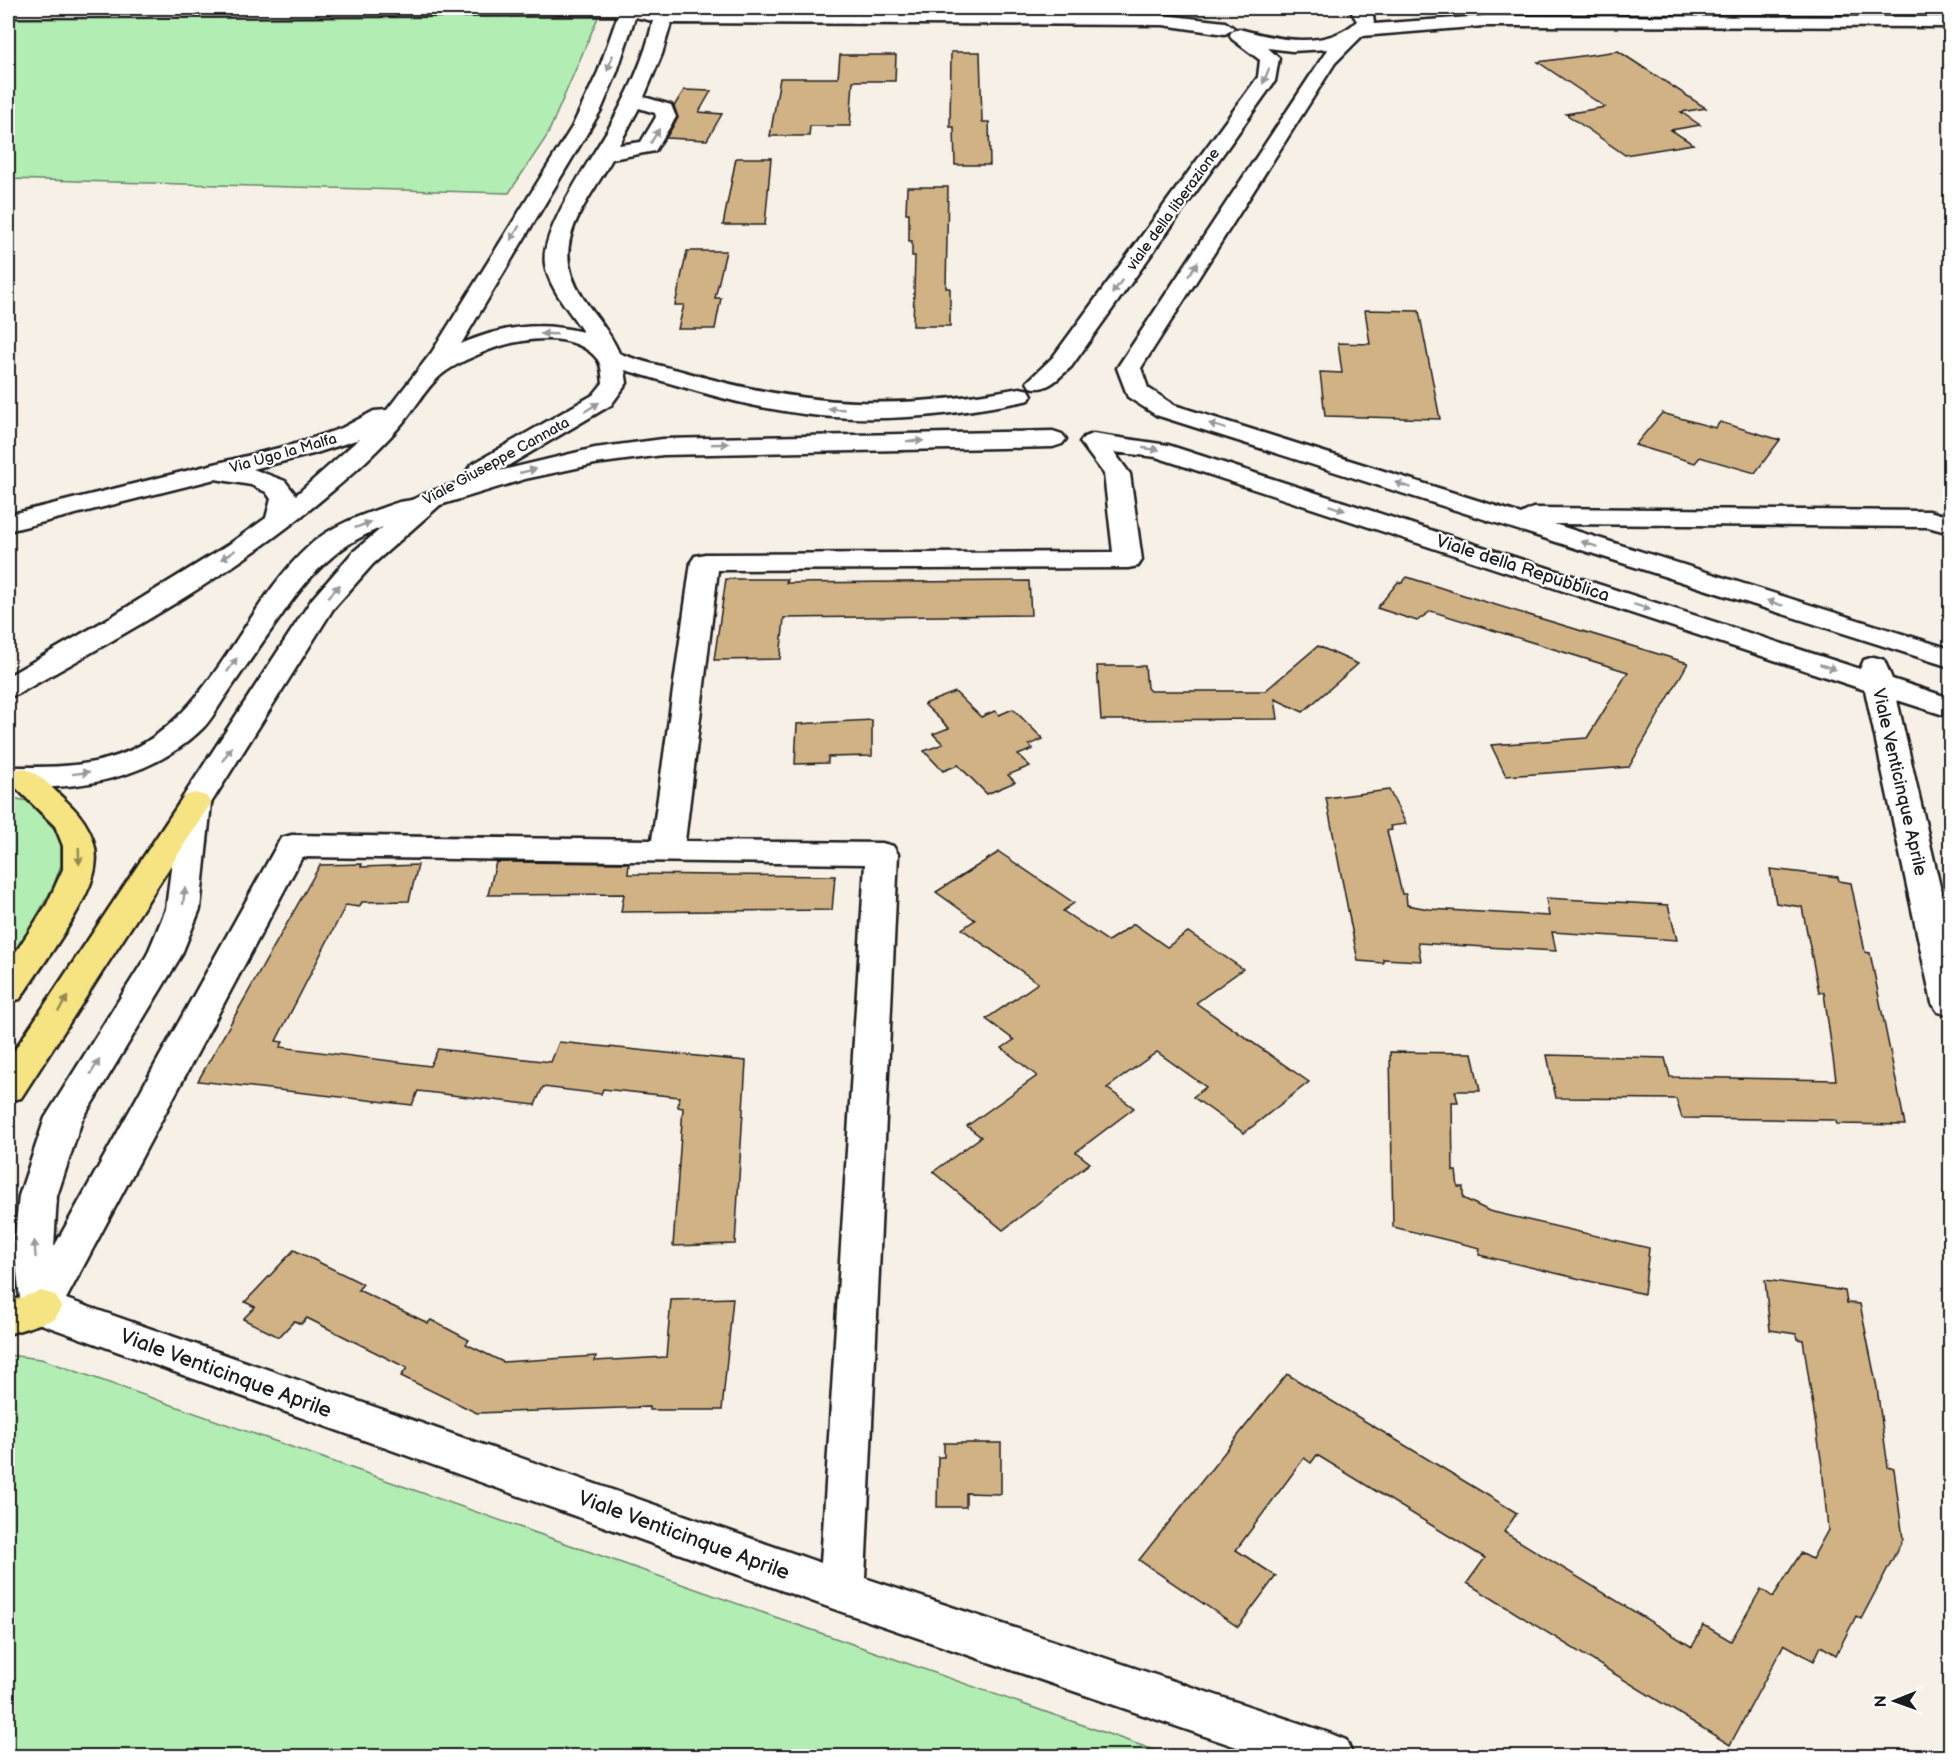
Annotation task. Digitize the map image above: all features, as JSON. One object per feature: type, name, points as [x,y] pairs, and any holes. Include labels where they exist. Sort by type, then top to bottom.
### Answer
[{"type":"highway","points":[[8,990],[63,906],[79,869],[78,846],[69,821],[12,773]]},
{"type":"highway","points":[[8,1088],[195,803]]},
{"type":"street","points":[[8,12],[629,9],[665,13],[1016,13],[1163,20],[1232,32],[1260,41],[1301,45],[1332,42],[1358,24],[1379,18],[1386,9]]},
{"type":"street","points":[[8,688],[205,570],[277,522],[333,479],[406,402],[431,371],[569,147],[599,94],[629,9]]},
{"type":"street","points":[[1216,9],[1216,19],[1232,32]]},
{"type":"street","points":[[612,359],[564,282],[555,261],[561,235],[632,100],[665,13]]},
{"type":"street","points":[[24,1312],[34,1245],[38,1196],[64,1118],[164,956],[183,909],[195,803],[322,605],[363,558],[431,499],[519,473],[595,456],[663,447],[1053,439],[1093,442],[1122,436],[1142,423],[1148,412],[1145,402],[1137,392],[1129,368],[1328,60],[1358,24],[1766,15],[1950,22]]},
{"type":"street","name":"viale della liberazione","points":[[1029,389],[1062,362],[1268,77],[1270,58],[1232,32]]},
{"type":"street","points":[[569,147],[605,151],[648,147],[666,117],[664,109],[632,100]]},
{"type":"street","points":[[431,371],[472,346],[494,339],[534,333],[575,336],[590,343],[612,359],[783,404],[809,407],[838,409],[960,406],[1080,375]]},
{"type":"street","name":"Viale Giuseppe Cannata","points":[[12,773],[111,768],[145,756],[174,738],[194,720],[292,579],[320,550],[350,530],[431,499],[602,400],[615,383],[612,359]]},
{"type":"street","points":[[1112,380],[1166,410],[1950,658]]},
{"type":"street","points":[[1029,389],[1015,405],[1017,415],[1024,424],[1053,439]]},
{"type":"street","name":"Via Ugo la Malfa","points":[[8,523],[331,441],[372,422],[406,402]]},
{"type":"street","points":[[667,851],[705,562],[1128,560],[1117,474],[1093,442]]},
{"type":"street","name":"Viale della Repubblica","points":[[1093,442],[1159,450],[1950,708]]},
{"type":"street","name":"Via Ugo la Malfa","points":[[189,478],[229,474],[267,481],[283,494],[285,501],[277,522]]},
{"type":"street","points":[[1499,515],[1929,519],[1950,525]]},
{"type":"street","name":"Viale Venticinque Aprile","points":[[1866,632],[1950,1003]]},
{"type":"street","points":[[8,699],[52,662]]},
{"type":"street","points":[[24,1312],[292,846],[882,854],[842,1591]]},
{"type":"street","name":"Viale Venticinque Aprile","points":[[24,1312],[1329,1756]]},
{"type":"green space","points":[[599,15],[547,136],[509,193],[8,179],[8,17]]},
{"type":"green space","points":[[8,797],[27,801],[61,836],[61,865],[53,887],[8,967]]},
{"type":"green space","points":[[8,1355],[41,1359],[1171,1756],[8,1756]]},
{"type":"building","points":[[1618,51],[1706,108],[1681,112],[1700,125],[1671,130],[1693,144],[1625,155],[1566,114],[1605,107],[1538,62]]},
{"type":"building","points":[[951,52],[980,52],[982,122],[989,122],[990,165],[955,165],[954,127],[950,127]]},
{"type":"building","points":[[840,55],[896,55],[895,81],[853,81],[850,126],[810,126],[809,136],[770,136],[780,78],[838,78]]},
{"type":"building","points":[[684,90],[711,91],[699,112],[722,114],[707,140],[666,138],[678,118],[674,106]]},
{"type":"building","points":[[736,158],[771,158],[765,225],[723,225]]},
{"type":"building","points":[[907,187],[948,187],[946,288],[950,288],[950,326],[913,326],[915,256],[912,256],[912,241],[909,241],[909,213],[906,213]]},
{"type":"building","points":[[687,251],[726,251],[715,298],[721,298],[715,329],[678,329],[684,305],[675,305]]},
{"type":"building","points":[[1365,310],[1419,311],[1440,419],[1325,416],[1320,372],[1342,373],[1338,343],[1370,344]]},
{"type":"building","points":[[1662,413],[1715,428],[1720,422],[1780,440],[1755,473],[1700,457],[1695,463],[1635,445]]},
{"type":"building","points":[[1407,577],[1688,663],[1629,767],[1506,776],[1491,745],[1587,738],[1628,672],[1431,611],[1417,621],[1377,608],[1398,582],[1402,583]]},
{"type":"building","points":[[726,579],[787,579],[786,583],[1029,581],[1031,615],[784,618],[780,659],[714,660]]},
{"type":"building","points":[[1318,646],[1358,664],[1303,712],[1275,699],[1278,719],[1101,720],[1097,666],[1145,666],[1147,688],[1150,691],[1265,691]]},
{"type":"building","points":[[955,692],[981,717],[995,711],[999,715],[1013,709],[1043,739],[1029,745],[1033,749],[1018,755],[1030,766],[1008,775],[1015,782],[987,794],[958,765],[943,771],[924,751],[943,744],[933,734],[949,728],[924,704]]},
{"type":"building","points":[[872,720],[872,756],[828,757],[828,763],[795,764],[797,724]]},
{"type":"building","points":[[1389,790],[1406,824],[1390,826],[1392,830],[1387,831],[1402,894],[1406,894],[1407,905],[1429,909],[1549,916],[1546,898],[1668,905],[1677,940],[1552,932],[1556,951],[1418,943],[1421,961],[1383,959],[1383,963],[1358,961],[1326,798]]},
{"type":"building","points":[[999,852],[1074,903],[1063,911],[1108,941],[1134,924],[1167,947],[1188,932],[1243,969],[1196,1003],[1309,1082],[1244,1133],[1193,1097],[1206,1087],[1157,1052],[1107,1088],[1134,1108],[1076,1152],[1090,1163],[1003,1230],[933,1172],[981,1137],[967,1126],[1037,1076],[1002,1048],[1014,1040],[986,1019],[1038,983],[962,929],[975,920],[936,892]]},
{"type":"building","points":[[496,862],[629,863],[628,874],[835,876],[832,910],[621,912],[624,894],[488,895]]},
{"type":"building","points":[[362,864],[361,867],[418,865],[409,901],[362,902],[359,907],[346,905],[276,1041],[283,1042],[280,1047],[430,1066],[438,1049],[551,1062],[559,1042],[746,1061],[735,1244],[673,1246],[683,1108],[678,1107],[679,1097],[603,1089],[601,1094],[543,1087],[535,1105],[418,1091],[412,1105],[198,1081],[320,865]]},
{"type":"building","points":[[1770,869],[1838,877],[1839,881],[1851,883],[1865,952],[1870,953],[1905,1125],[1837,1124],[1835,1120],[1682,1118],[1676,1099],[1556,1098],[1547,1055],[1665,1058],[1670,1077],[1836,1080],[1824,993],[1819,992],[1802,907],[1776,903]]},
{"type":"building","points":[[1390,1052],[1472,1053],[1480,1091],[1455,1091],[1458,1102],[1452,1102],[1453,1171],[1456,1171],[1458,1187],[1463,1187],[1463,1198],[1489,1211],[1649,1248],[1644,1294],[1479,1255],[1480,1248],[1393,1227]]},
{"type":"building","points":[[294,1250],[363,1284],[358,1290],[428,1323],[431,1320],[469,1340],[466,1344],[503,1362],[596,1356],[595,1361],[666,1357],[671,1300],[733,1298],[722,1410],[649,1410],[649,1407],[477,1413],[401,1376],[407,1368],[307,1318],[301,1324],[294,1321],[279,1337],[243,1319],[255,1307],[245,1302]]},
{"type":"building","points":[[1765,1280],[1845,1291],[1847,1303],[1860,1304],[1877,1388],[1888,1467],[1894,1469],[1903,1539],[1861,1619],[1856,1616],[1836,1655],[1821,1646],[1814,1661],[1784,1644],[1730,1745],[1467,1583],[1485,1558],[1317,1455],[1311,1463],[1304,1458],[1236,1550],[1276,1576],[1238,1627],[1139,1560],[1287,1374],[1517,1513],[1504,1532],[1692,1647],[1704,1625],[1731,1641],[1761,1589],[1773,1597],[1801,1553],[1812,1559],[1828,1530],[1822,1466],[1803,1340],[1797,1339],[1796,1334],[1770,1330]]},
{"type":"building","points":[[944,1443],[1001,1443],[1001,1494],[966,1493],[966,1507],[937,1507],[938,1457],[944,1457]]}]
